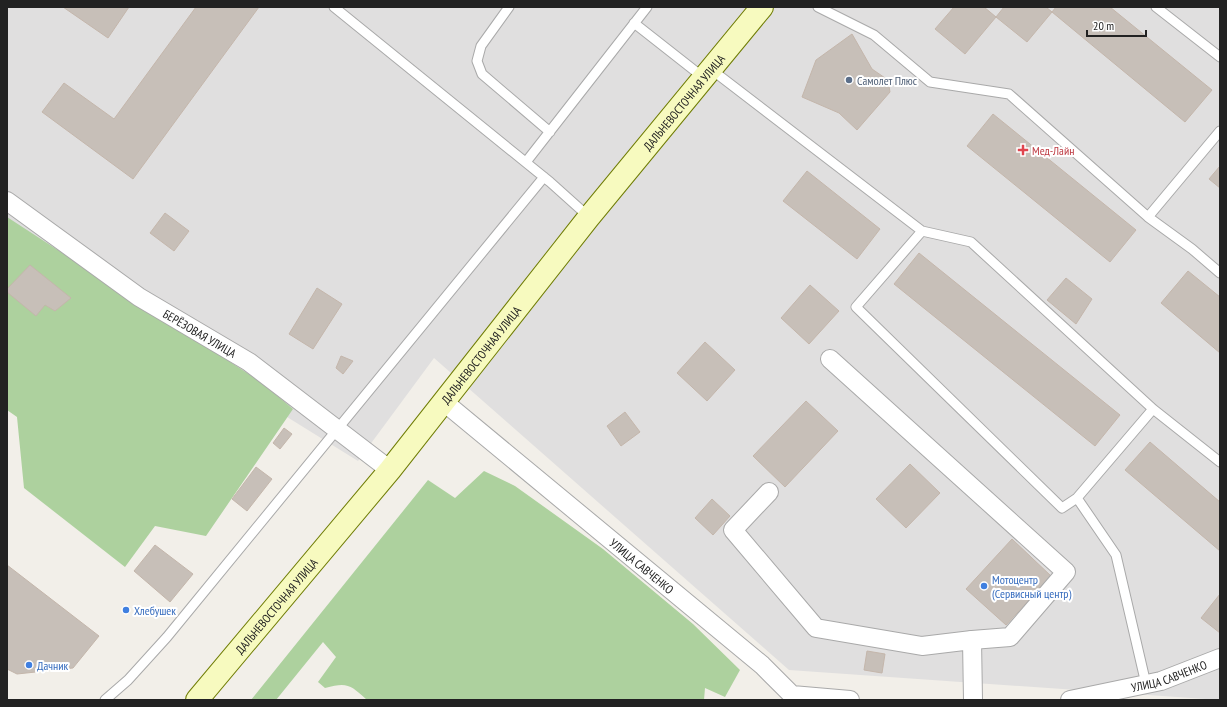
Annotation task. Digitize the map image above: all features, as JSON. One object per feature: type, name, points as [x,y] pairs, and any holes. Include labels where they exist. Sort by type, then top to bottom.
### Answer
[{"type":"main road","name":"ДАЛЬНЕВОСТОЧНАЯ УЛИЦА","points":[[197,700],[390,470],[589,217],[762,7]]},
{"type":"street","name":"БЕРЁЗОВАЯ УЛИЦА","points":[[7,200],[139,297],[249,362],[390,470]]},
{"type":"street","points":[[769,492],[733,530],[816,628],[922,646],[1010,637],[1066,572],[830,359]]},
{"type":"street","name":"УЛИЦА САВЧЕНКО","points":[[444,402],[762,665],[793,697],[850,700]]},
{"type":"street","points":[[972,640],[973,700]]},
{"type":"street","name":"УЛИЦА САВЧЕНКО","points":[[1070,700],[1161,681],[1220,658]]},
{"type":"lane","points":[[334,7],[526,162],[589,217]]},
{"type":"lane","points":[[509,7],[481,46],[477,61],[482,74],[550,132]]},
{"type":"lane","points":[[526,162],[647,7]]},
{"type":"lane","points":[[818,7],[874,35],[930,82],[1009,94],[1148,217],[1192,249],[1220,274]]},
{"type":"lane","points":[[1156,7],[1220,57]]},
{"type":"lane","points":[[634,23],[708,74],[922,231],[971,242],[1153,409],[1220,462]]},
{"type":"lane","points":[[1148,217],[1220,131]]},
{"type":"lane","points":[[105,700],[128,680],[167,637],[544,177]]},
{"type":"lane","points":[[922,231],[856,307],[1062,508],[1077,498],[1153,409]]},
{"type":"lane","points":[[1077,498],[1116,555],[1146,684]]},
{"type":"shaded area","points":[[7,7],[1220,7],[1220,700],[789,670],[434,358],[358,461],[7,243]]},
{"type":"green space","points":[[7,217],[261,382],[293,409],[206,536],[155,526],[125,567],[24,488],[17,417],[7,410]]},
{"type":"green space","points":[[484,471],[515,486],[603,549],[693,624],[740,670],[725,697],[705,688],[704,700],[367,700],[348,686],[339,685],[325,688],[318,682],[336,657],[323,642],[276,700],[251,700],[428,480],[455,498]]},
{"type":"building","points":[[63,7],[129,7],[108,38]]},
{"type":"building","points":[[196,7],[259,7],[133,179],[42,112],[64,83],[114,119]]},
{"type":"building","points":[[954,7],[984,7],[996,17],[965,54],[935,29]]},
{"type":"building","points":[[1004,7],[1046,7],[1052,12],[1027,42],[996,17]]},
{"type":"building","points":[[1056,7],[1110,7],[1212,90],[1185,122],[1052,12]]},
{"type":"building","points":[[852,34],[872,69],[888,80],[890,92],[857,130],[839,113],[802,97],[816,60]]},
{"type":"building","points":[[993,114],[1136,230],[1110,262],[967,146]]},
{"type":"building","points":[[1220,166],[1220,188],[1209,179]]},
{"type":"building","points":[[807,171],[880,229],[857,259],[783,201]]},
{"type":"building","points":[[165,213],[189,231],[174,251],[150,233]]},
{"type":"building","points":[[919,253],[1120,415],[1095,446],[894,284]]},
{"type":"building","points":[[30,265],[71,298],[55,311],[45,305],[36,316],[7,292],[7,289]]},
{"type":"building","points":[[1188,271],[1220,297],[1220,353],[1161,303]]},
{"type":"building","points":[[1066,278],[1092,299],[1076,324],[1047,300]]},
{"type":"building","points":[[810,285],[839,311],[809,344],[781,318]]},
{"type":"building","points":[[317,288],[342,304],[313,349],[289,334]]},
{"type":"building","points":[[705,342],[735,370],[707,401],[677,373]]},
{"type":"building","points":[[341,356],[353,361],[343,374],[336,368]]},
{"type":"building","points":[[806,401],[838,431],[785,487],[753,456]]},
{"type":"building","points":[[625,412],[640,432],[621,446],[607,426]]},
{"type":"building","points":[[284,428],[292,434],[280,449],[273,443]]},
{"type":"building","points":[[1150,442],[1220,502],[1220,551],[1125,470]]},
{"type":"building","points":[[910,464],[940,493],[906,528],[876,499]]},
{"type":"building","points":[[256,467],[272,479],[247,511],[232,499]]},
{"type":"building","points":[[712,499],[730,516],[713,535],[695,518]]},
{"type":"building","points":[[1012,539],[1051,576],[1006,625],[966,589]]},
{"type":"building","points":[[155,545],[193,574],[170,602],[134,571]]},
{"type":"building","points":[[7,565],[99,636],[73,668],[17,674],[7,669]]},
{"type":"building","points":[[1220,594],[1220,633],[1201,618]]},
{"type":"building","points":[[867,651],[885,654],[882,673],[864,670]]},
{"type":"place","name":"Самолет Плюс","points":[[849,80]]},
{"type":"place","name":"Мед-Лайн","points":[[1023,150]]},
{"type":"place","name":"Мотоцентр (Сервисный центр)","points":[[984,586]]},
{"type":"place","name":"Хлебушек","points":[[126,610]]},
{"type":"place","name":"Дачник","points":[[29,665]]}]
